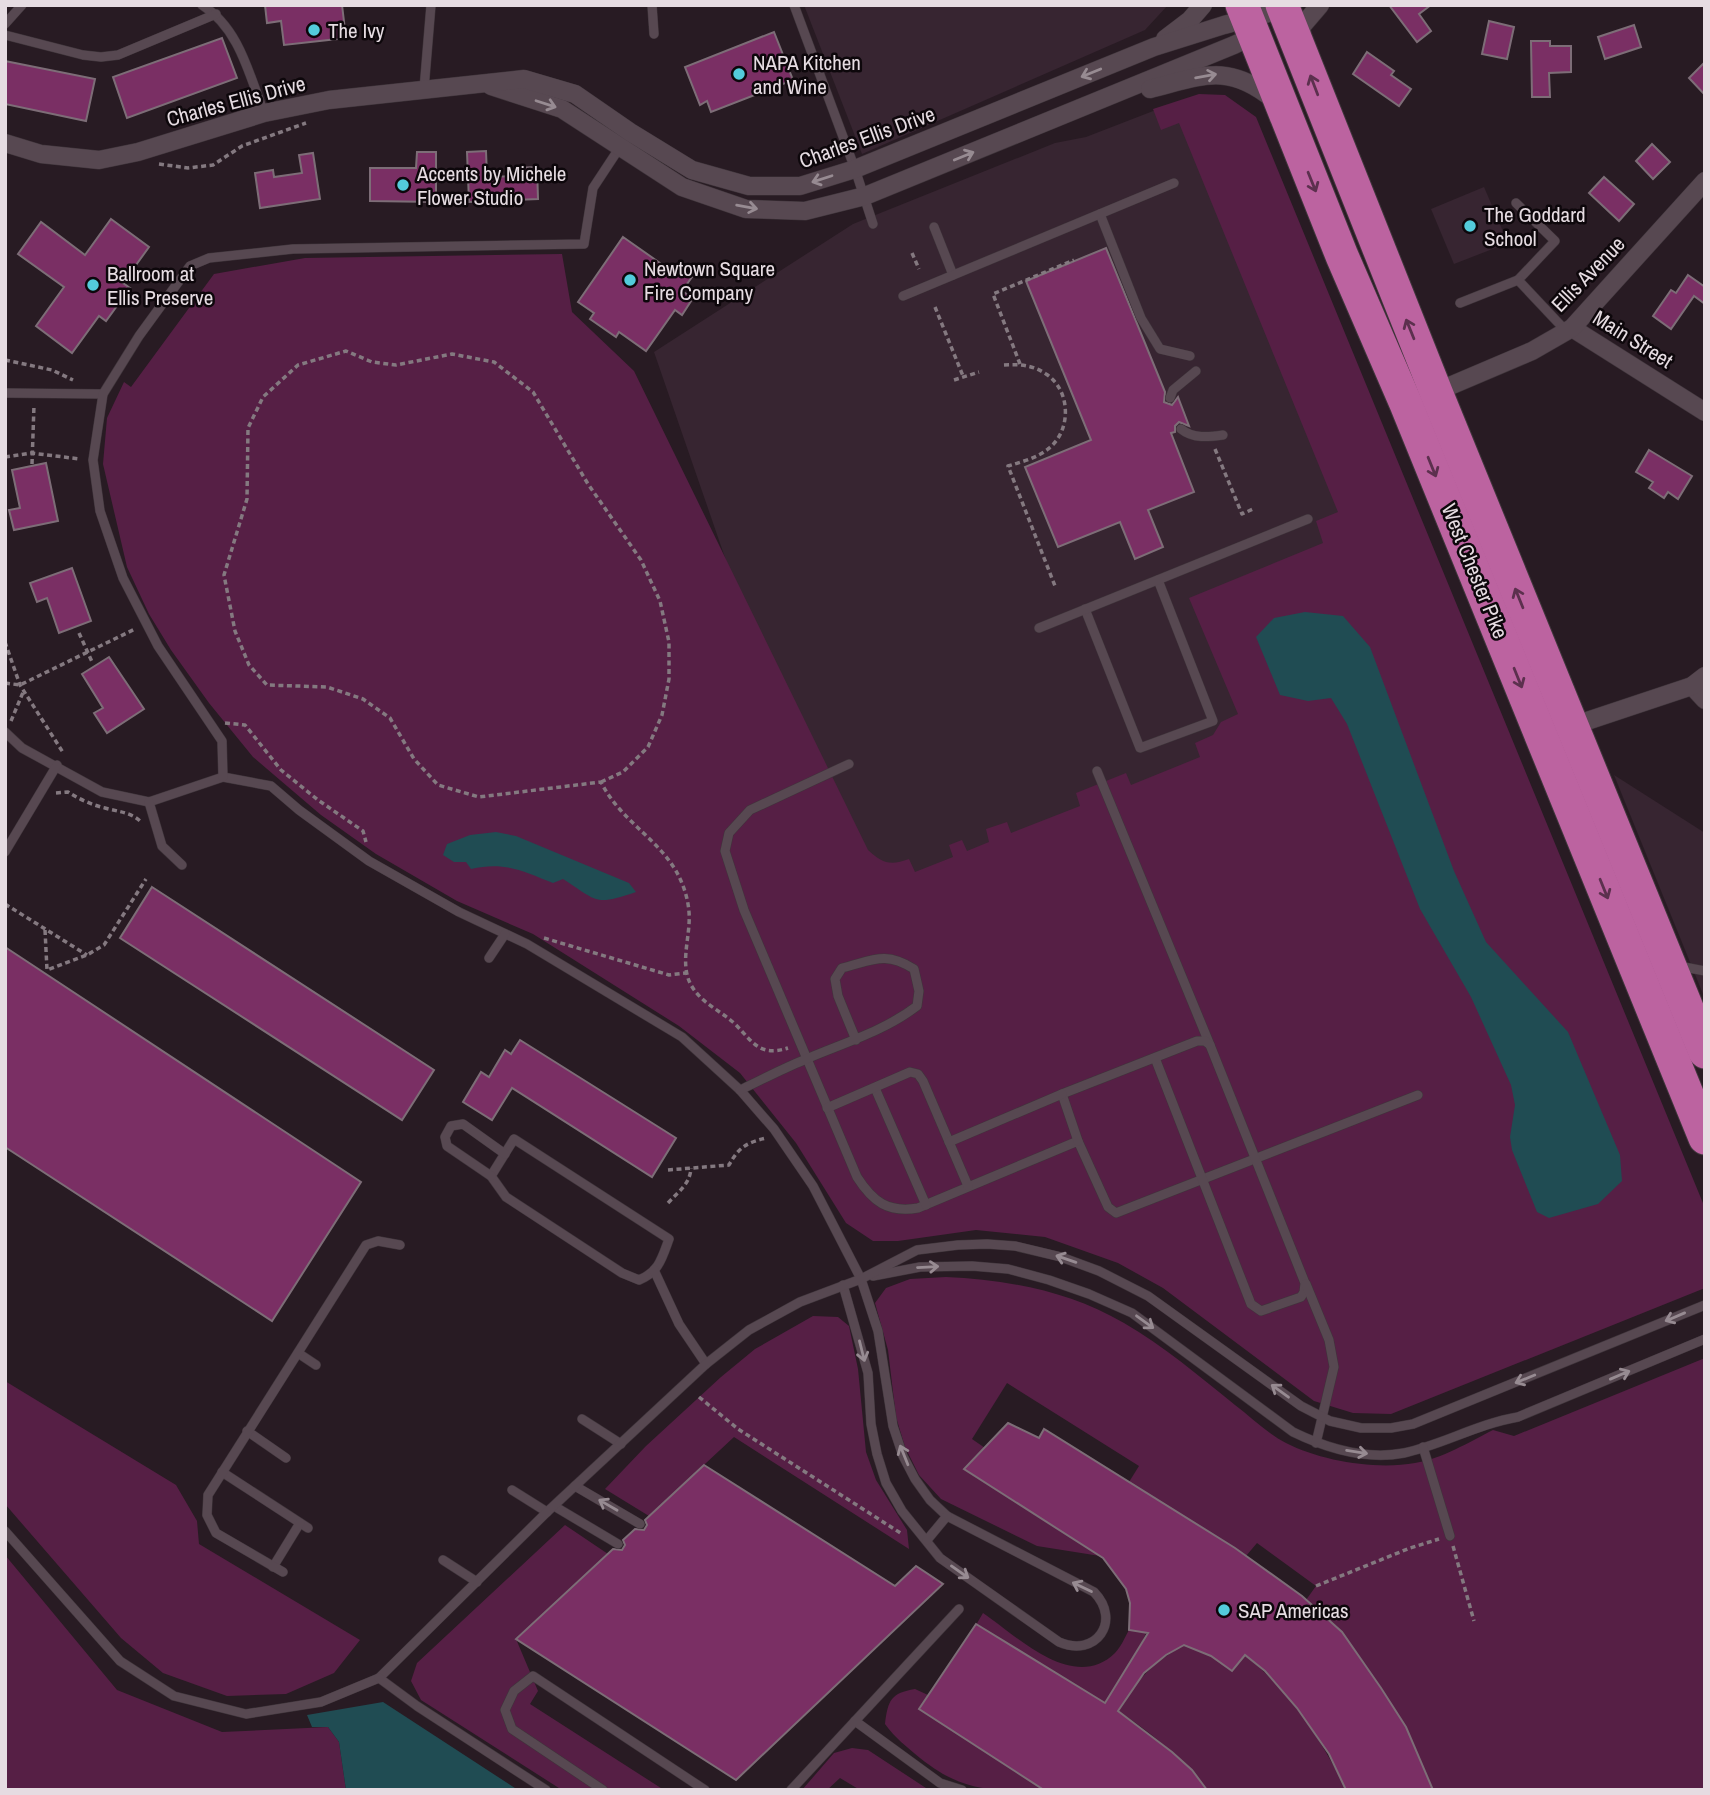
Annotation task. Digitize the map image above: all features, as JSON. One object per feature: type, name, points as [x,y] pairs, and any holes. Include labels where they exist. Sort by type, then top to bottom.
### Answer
[{"type":"highway","name":"West Chester Pike","points":[[1283,7],[1345,167],[1421,398],[1705,1138]]},
{"type":"highway","name":"West Chester Pike","points":[[1248,20],[1342,256],[1421,398],[1572,726],[1705,1052]]},
{"type":"street","name":"Charles Ellis Drive","points":[[1154,47],[1189,20],[1203,5]]},
{"type":"street","points":[[1301,49],[1302,26],[1320,5]]},
{"type":"street","name":"Charles Ellis Drive","points":[[5,143],[41,153],[99,160],[138,152],[264,113],[329,100],[481,82],[562,109],[692,170],[749,186],[800,186],[855,169],[1154,47],[1283,7]]},
{"type":"street","name":"Charles Ellis Drive","points":[[625,140],[682,187],[746,209],[805,211],[865,196],[1092,103],[1248,20]]},
{"type":"street","name":"Charles Ellis Drive","points":[[1092,103],[1207,75],[1225,74],[1244,80],[1266,93],[1275,100],[1286,119]]},
{"type":"street","name":"Ellis Avenue","points":[[1421,398],[1532,351],[1569,329],[1705,181]]},
{"type":"street","name":"Main Street","points":[[1569,329],[1705,412]]},
{"type":"street","points":[[1572,726],[1701,688]]},
{"type":"lane","points":[[5,24],[22,5]]},
{"type":"lane","points":[[202,5],[225,24],[239,48],[264,113]]},
{"type":"lane","points":[[652,5],[654,34]]},
{"type":"lane","points":[[794,5],[873,223]]},
{"type":"lane","points":[[424,89],[431,6]]},
{"type":"lane","points":[[5,35],[101,57],[118,55],[216,14]]},
{"type":"lane","points":[[223,777],[222,741],[158,646],[123,578],[100,511],[93,460],[103,394],[139,336],[190,266],[209,258],[293,249],[584,244],[593,188],[625,140]]},
{"type":"lane","points":[[902,296],[1174,183]]},
{"type":"lane","points":[[1460,303],[1518,280],[1555,241],[1516,203]]},
{"type":"lane","points":[[1100,214],[1141,318],[1160,349],[1191,356]]},
{"type":"lane","points":[[934,227],[953,275]]},
{"type":"lane","points":[[1518,280],[1569,329]]},
{"type":"lane","points":[[1170,398],[1173,390],[1196,371]]},
{"type":"lane","points":[[5,393],[103,394]]},
{"type":"lane","points":[[1181,429],[1187,434],[1206,438],[1223,436]]},
{"type":"lane","points":[[1039,628],[1308,519]]},
{"type":"lane","points":[[1085,609],[1140,748],[1213,721],[1158,580]]},
{"type":"lane","points":[[6,732],[22,748],[102,792],[149,802],[223,777],[271,786],[369,861],[459,912],[519,940],[682,1037],[740,1090],[778,1136],[813,1186],[861,1279],[878,1331],[893,1426],[903,1456],[915,1479],[930,1500],[947,1516],[1094,1592],[1101,1600],[1106,1613],[1101,1633],[1094,1641],[1079,1647],[1059,1642],[940,1558],[902,1511],[883,1473],[871,1424],[865,1361],[843,1285]]},
{"type":"lane","points":[[849,764],[750,810],[729,834],[725,851],[744,909],[857,1177],[867,1193],[882,1204],[903,1210],[926,1205],[1078,1140]]},
{"type":"lane","points":[[5,852],[57,765]]},
{"type":"lane","points":[[1097,771],[1329,1339],[1334,1367],[1316,1443]]},
{"type":"lane","points":[[149,802],[162,846],[183,864]]},
{"type":"lane","points":[[489,958],[505,934]]},
{"type":"lane","points":[[740,1090],[806,1059],[856,1040],[898,1020],[917,1006],[919,991],[914,969],[898,958],[881,958],[842,968],[835,979],[838,996],[856,1040]]},
{"type":"lane","points":[[1669,964],[1705,971]]},
{"type":"lane","points":[[949,1142],[1197,1041],[1205,1041],[1210,1045]]},
{"type":"lane","points":[[1155,1058],[1251,1304],[1261,1311],[1301,1297],[1305,1283]]},
{"type":"lane","points":[[827,1108],[911,1072],[918,1074],[968,1186]]},
{"type":"lane","points":[[875,1088],[926,1205]]},
{"type":"lane","points":[[1062,1094],[1078,1140],[1108,1207],[1116,1213],[1418,1095]]},
{"type":"lane","points":[[491,1176],[505,1154],[514,1139],[669,1239],[651,1275],[639,1280],[622,1273],[506,1197],[491,1176],[447,1146],[445,1136],[451,1126],[463,1124],[505,1154]]},
{"type":"lane","points":[[283,1572],[216,1533],[207,1515],[208,1495],[366,1245],[378,1241],[400,1245]]},
{"type":"lane","points":[[861,1279],[917,1250],[958,1245],[1015,1247],[1061,1257],[1099,1271],[1148,1296],[1301,1406],[1330,1422],[1362,1428],[1391,1428],[1413,1424],[1705,1305]]},
{"type":"lane","points":[[5,1531],[120,1661],[174,1696],[246,1714],[321,1702],[379,1678],[550,1509],[706,1364],[749,1330],[800,1302],[861,1279],[920,1267],[972,1266],[1008,1269],[1049,1280],[1132,1312],[1293,1432],[1316,1443],[1380,1455],[1404,1453],[1490,1422],[1518,1417],[1705,1339]]},
{"type":"lane","points":[[654,1270],[679,1324],[706,1364]]},
{"type":"lane","points":[[298,1353],[316,1365]]},
{"type":"lane","points":[[582,1419],[621,1444]]},
{"type":"lane","points":[[247,1431],[286,1458]]},
{"type":"lane","points":[[1423,1447],[1450,1536]]},
{"type":"lane","points":[[222,1472],[304,1525],[273,1567]]},
{"type":"lane","points":[[575,1486],[640,1524]]},
{"type":"lane","points":[[512,1490],[618,1544]]},
{"type":"lane","points":[[927,1540],[947,1516]]},
{"type":"lane","points":[[443,1560],[477,1582]]},
{"type":"lane","points":[[791,1790],[959,1609]]},
{"type":"lane","points":[[603,1790],[512,1729],[505,1710],[514,1690],[533,1676],[702,1789]]},
{"type":"lane","points":[[379,1678],[546,1790]]},
{"type":"lane","points":[[855,1721],[940,1783],[962,1790]]},
{"type":"path","points":[[146,165],[213,165],[242,146],[290,131],[315,118]]},
{"type":"path","points":[[912,253],[919,270]]},
{"type":"path","points":[[1020,364],[993,294],[1074,260]]},
{"type":"path","points":[[935,307],[963,376]]},
{"type":"path","points":[[346,351],[372,362],[396,365],[452,354],[494,362],[534,392],[588,484],[641,560],[660,601],[669,642],[669,679],[662,715],[648,747],[623,772],[601,782],[479,797],[438,785],[414,759],[390,718],[363,699],[327,687],[267,685],[248,665],[235,631],[224,575],[247,499],[248,428],[263,397],[298,365],[346,351]]},
{"type":"path","points":[[5,360],[52,370],[103,394]]},
{"type":"path","points":[[1004,365],[1020,364],[1048,375],[1058,386],[1066,411],[1060,433],[1048,450],[1008,466],[1055,586]]},
{"type":"path","points":[[954,380],[979,372]]},
{"type":"path","points":[[32,464],[36,392]]},
{"type":"path","points":[[1213,445],[1242,514],[1252,509]]},
{"type":"path","points":[[5,457],[31,453],[93,460]]},
{"type":"path","points":[[5,683],[20,685],[146,623]]},
{"type":"path","points":[[79,634],[93,664]]},
{"type":"path","points":[[5,642],[20,685],[68,761]]},
{"type":"path","points":[[6,732],[24,690]]},
{"type":"path","points":[[209,721],[244,725],[281,770],[363,831],[369,861]]},
{"type":"path","points":[[601,782],[608,797],[663,853],[677,872],[686,894],[689,912],[686,973],[692,986],[708,1005],[765,1051],[775,1052],[800,1045]]},
{"type":"path","points":[[51,803],[56,793],[68,792],[103,808],[132,814],[141,821],[144,834]]},
{"type":"path","points":[[45,930],[47,970],[88,955],[104,945],[146,879]]},
{"type":"path","points":[[5,904],[88,955]]},
{"type":"path","points":[[519,940],[523,933],[669,975],[686,973]]},
{"type":"path","points":[[668,1170],[729,1165],[737,1151],[746,1143],[778,1136]]},
{"type":"path","points":[[668,1203],[685,1186],[691,1167]]},
{"type":"path","points":[[699,1397],[738,1429],[902,1534]]},
{"type":"path","points":[[1316,1586],[1410,1548],[1450,1536],[1474,1621]]},
{"type":"shaded area","points":[[804,5],[1168,5],[1145,30],[862,154]]},
{"type":"shaded area","points":[[1199,94],[1225,95],[1256,117],[1705,1208],[1705,1288],[1391,1414],[1353,1413],[1314,1401],[1163,1288],[1118,1263],[1045,1237],[976,1230],[898,1241],[873,1241],[846,1223],[796,1143],[740,1073],[679,1026],[533,934],[457,901],[376,854],[321,815],[253,757],[209,703],[149,614],[127,567],[103,464],[107,418],[124,382],[131,387],[214,274],[305,258],[562,254],[572,312],[634,371],[868,850],[887,862],[909,859],[915,872],[953,857],[949,845],[962,840],[967,851],[989,842],[986,829],[1007,822],[1011,833],[1080,806],[1076,793],[1126,773],[1131,785],[1200,757],[1195,743],[1213,735],[1221,722],[1238,714],[1189,598],[1323,543],[1316,521],[1338,512],[1179,123],[1161,130],[1153,109]]},
{"type":"shaded area","points":[[1179,101],[1359,550],[1281,782],[899,898],[807,795],[654,352],[853,224],[1055,143],[1086,137]]},
{"type":"shaded area","name":"The Goddard School","points":[[1484,187],[1508,243],[1454,264],[1431,209]]},
{"type":"shaded area","points":[[1614,775],[1705,833],[1705,999]]},
{"type":"shaded area","points":[[946,1277],[1016,1284],[1060,1295],[1103,1312],[1167,1351],[1279,1439],[1315,1455],[1366,1464],[1400,1465],[1425,1461],[1455,1450],[1493,1430],[1514,1436],[1705,1358],[1705,1790],[1433,1790],[1406,1727],[1381,1688],[1342,1632],[1306,1600],[1316,1586],[1257,1543],[1246,1556],[1129,1482],[1139,1466],[1007,1383],[972,1439],[985,1448],[965,1470],[1100,1556],[1037,1546],[941,1499],[919,1475],[905,1447],[896,1417],[888,1350],[875,1303],[886,1288],[910,1279]]},
{"type":"shaded area","points":[[813,1316],[838,1317],[849,1326],[858,1369],[866,1452],[876,1480],[907,1530],[909,1549],[734,1437],[649,1516],[605,1489],[646,1446],[721,1377],[755,1349]]},
{"type":"shaded area","points":[[5,1381],[176,1485],[197,1521],[199,1544],[360,1640],[334,1673],[286,1694],[227,1696],[163,1673],[121,1638],[5,1504]]},
{"type":"shaded area","points":[[565,1525],[608,1554],[516,1639],[538,1691],[530,1704],[664,1790],[562,1790],[421,1700],[411,1681],[417,1663]]},
{"type":"shaded area","points":[[5,1555],[117,1690],[222,1732],[328,1727],[339,1742],[346,1790],[5,1790]]},
{"type":"shaded area","points":[[983,1613],[1047,1657],[1082,1667],[1099,1664],[1115,1653],[1129,1630],[1146,1633],[1105,1703],[976,1625]]},
{"type":"shaded area","points":[[1184,1645],[1211,1656],[1232,1670],[1245,1655],[1261,1669],[1303,1716],[1346,1790],[1207,1790],[1166,1747],[1118,1711],[1146,1674],[1162,1659]]},
{"type":"shaded area","points":[[915,1689],[928,1695],[1044,1790],[993,1789],[964,1784],[920,1758],[885,1724],[892,1699]]},
{"type":"shaded area","points":[[852,1748],[868,1750],[929,1790],[860,1790],[840,1778],[827,1790],[802,1790],[834,1753]]},
{"type":"water","points":[[1305,612],[1343,616],[1370,647],[1454,871],[1486,942],[1568,1032],[1620,1155],[1622,1181],[1598,1204],[1549,1218],[1537,1212],[1512,1150],[1510,1137],[1515,1105],[1511,1085],[1471,997],[1420,909],[1347,724],[1331,698],[1308,701],[1280,695],[1256,637],[1274,618]]},
{"type":"water","points":[[496,832],[516,836],[629,883],[636,892],[612,899],[597,899],[563,879],[553,883],[504,867],[471,869],[466,862],[454,862],[443,855],[447,844],[470,835]]},
{"type":"water","points":[[383,1702],[518,1790],[346,1790],[339,1742],[328,1727],[312,1727],[307,1715]]},
{"type":"building","name":"The Ivy","points":[[265,5],[342,5],[346,38],[284,45],[281,21],[267,23]]},
{"type":"building","points":[[1389,5],[1431,5],[1419,14],[1431,31],[1417,42]]},
{"type":"building","points":[[1489,21],[1514,27],[1507,59],[1482,54]]},
{"type":"building","points":[[1634,25],[1641,47],[1605,59],[1598,37]]},
{"type":"building","name":"NAPA Kitchen and Wine","points":[[774,32],[793,80],[711,112],[707,101],[700,105],[685,67]]},
{"type":"building","points":[[222,38],[237,78],[127,118],[113,77]]},
{"type":"building","points":[[1531,41],[1550,41],[1550,46],[1571,46],[1571,72],[1549,73],[1550,97],[1532,97]]},
{"type":"building","points":[[1367,52],[1394,71],[1391,75],[1411,89],[1399,106],[1353,74]]},
{"type":"building","points":[[5,61],[95,79],[86,121],[5,104]]},
{"type":"building","points":[[1705,62],[1705,95],[1689,78]]},
{"type":"building","points":[[1652,144],[1670,162],[1653,179],[1636,161]]},
{"type":"building","points":[[486,151],[487,177],[515,176],[515,168],[537,167],[538,199],[469,202],[467,152]]},
{"type":"building","name":"Accents by Michele Flower Studio","points":[[417,152],[436,152],[436,202],[370,201],[370,168],[416,168]]},
{"type":"building","points":[[313,153],[320,199],[260,208],[255,173],[273,170],[274,177],[302,173],[299,155]]},
{"type":"building","points":[[1604,177],[1634,204],[1619,221],[1589,193]]},
{"type":"building","name":"Ballroom at Ellis Preserve","points":[[111,219],[149,247],[123,283],[130,288],[106,321],[99,316],[72,353],[36,326],[64,287],[18,254],[41,222],[85,255]]},
{"type":"building","points":[[623,237],[677,275],[681,270],[692,277],[682,291],[693,298],[682,315],[675,310],[646,351],[619,332],[616,337],[590,319],[594,313],[578,302]]},
{"type":"building","points":[[1106,248],[1165,392],[1164,402],[1172,405],[1178,397],[1189,426],[1179,422],[1175,426],[1175,432],[1171,433],[1194,492],[1148,510],[1163,547],[1135,559],[1120,522],[1058,547],[1025,467],[1091,440],[1026,281]]},
{"type":"building","points":[[1688,275],[1705,287],[1705,304],[1694,296],[1671,329],[1653,316],[1671,290],[1676,293]]},
{"type":"building","points":[[1649,450],[1692,476],[1678,499],[1668,492],[1664,498],[1649,488],[1653,482],[1636,472]]},
{"type":"building","points":[[46,463],[58,521],[14,530],[9,510],[20,508],[12,470]]},
{"type":"building","points":[[72,568],[91,621],[59,633],[47,598],[37,602],[30,583]]},
{"type":"building","points":[[109,657],[144,709],[107,733],[94,713],[103,708],[82,674]]},
{"type":"building","points":[[152,887],[434,1070],[402,1120],[120,938]]},
{"type":"building","points":[[5,947],[361,1182],[272,1321],[5,1147]]},
{"type":"building","points":[[520,1040],[676,1138],[652,1177],[512,1088],[492,1120],[463,1102],[481,1072],[489,1077],[505,1050],[511,1054]]},
{"type":"building","name":"SAP Americas","points":[[1008,1423],[1039,1438],[1044,1429],[1235,1548],[1302,1596],[1342,1632],[1381,1688],[1406,1727],[1433,1790],[1346,1790],[1329,1754],[1297,1708],[1265,1671],[1245,1655],[1232,1671],[1211,1656],[1184,1645],[1166,1655],[1144,1673],[1118,1711],[1172,1752],[1192,1770],[1207,1790],[1044,1790],[919,1709],[976,1624],[1105,1703],[1148,1633],[1129,1630],[1130,1603],[1126,1589],[1103,1558],[964,1469]]},
{"type":"building","points":[[704,1465],[895,1586],[916,1566],[943,1584],[736,1780],[516,1639],[613,1549],[622,1550],[625,1545],[623,1540],[635,1529],[644,1530],[647,1525],[645,1520]]},
{"type":"place","name":"The Ivy","points":[[314,30]]},
{"type":"place","name":"NAPA Kitchen and Wine","points":[[739,74]]},
{"type":"place","name":"Accents by Michele Flower Studio","points":[[403,185]]},
{"type":"place","name":"The Goddard School","points":[[1470,226]]},
{"type":"place","name":"Newtown Square Fire Company","points":[[630,280]]},
{"type":"place","name":"Ballroom at Ellis Preserve","points":[[93,285]]},
{"type":"place","name":"SAP Americas","points":[[1224,1610]]}]
